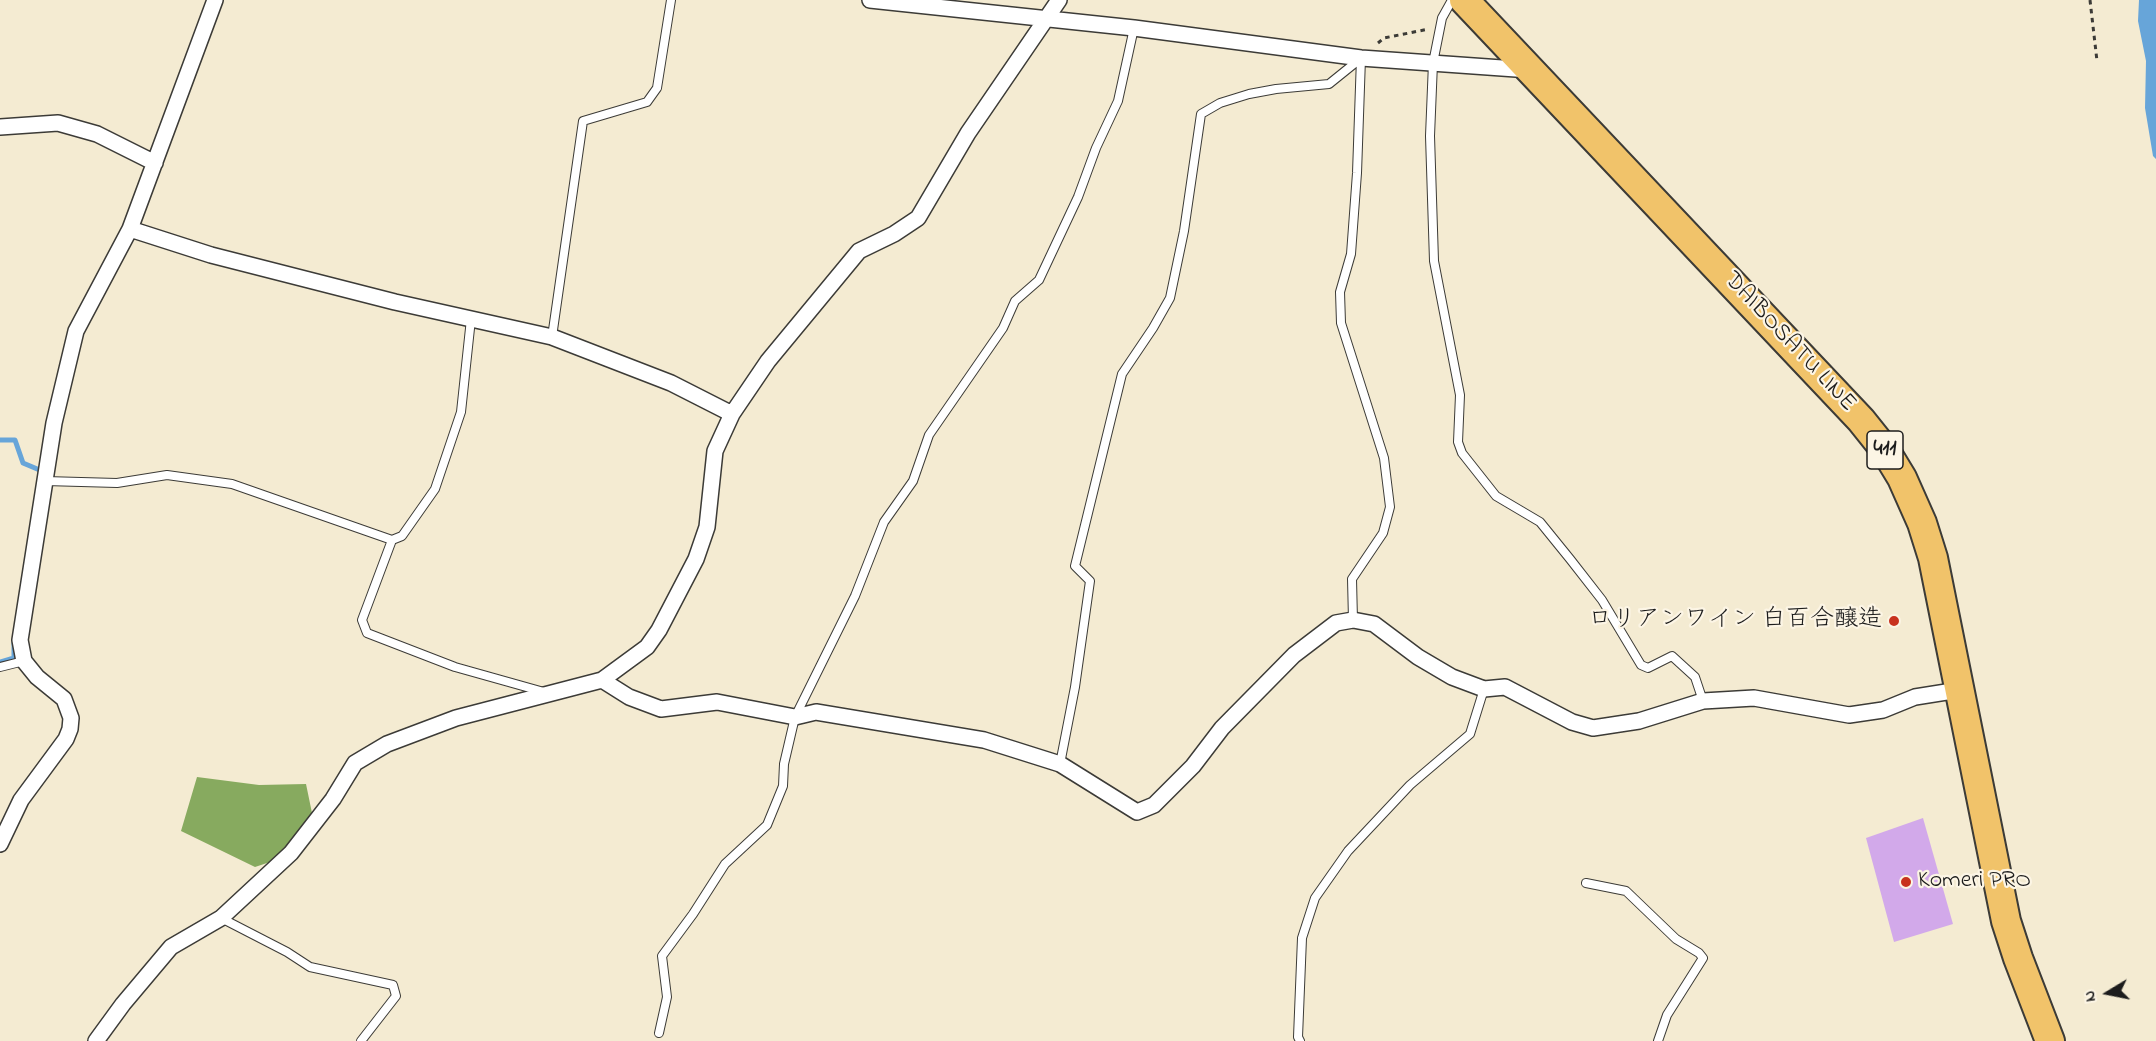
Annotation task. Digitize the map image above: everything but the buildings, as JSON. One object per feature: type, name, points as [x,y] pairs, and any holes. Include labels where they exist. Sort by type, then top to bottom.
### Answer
[{"type":"highway","name":"DAIBOSATU LINE","points":[[1464,0],[1861,420],[1885,450],[1902,478],[1922,523],[1933,558],[2006,921],[2050,1041]]},
{"type":"street","points":[[0,844],[21,800],[66,739],[70,729],[71,718],[64,699],[37,677],[24,661],[21,640],[54,423],[76,331],[130,229],[215,0]]},
{"type":"street","points":[[870,0],[1134,28],[1361,58],[1530,70]]},
{"type":"street","points":[[96,1041],[123,1004],[171,947],[221,918],[291,853],[333,799],[355,763],[387,744],[456,718],[602,680],[647,647],[659,630],[696,559],[707,527],[715,451],[732,414],[768,361],[859,251],[894,234],[918,218],[968,133],[1059,0]]},
{"type":"street","points":[[0,127],[58,123],[97,134],[155,162]]},
{"type":"street","points":[[130,229],[211,255],[395,302],[552,337],[671,383],[732,414]]},
{"type":"street","points":[[602,680],[629,697],[661,709],[717,702],[795,717],[816,712],[984,740],[1060,764],[1137,812],[1154,805],[1193,766],[1222,728],[1294,655],[1336,623],[1353,620],[1374,624],[1418,657],[1452,677],[1484,689],[1505,687],[1572,722],[1593,728],[1639,721],[1703,701],[1754,698],[1850,715],[1883,710],[1915,697],[1959,690]]},
{"type":"lane","points":[[552,337],[583,121],[647,102],[657,88],[671,0]]},
{"type":"lane","points":[[1452,0],[1443,18],[1433,63],[1430,135],[1434,261],[1460,395],[1458,442],[1462,453],[1496,496],[1540,522],[1602,600],[1641,665],[1648,668],[1672,656],[1695,677],[1703,701]]},
{"type":"lane","points":[[659,1033],[668,997],[662,956],[693,914],[725,864],[766,825],[783,786],[784,764],[795,717],[855,596],[884,522],[913,481],[929,435],[1003,328],[1015,301],[1039,280],[1078,197],[1095,148],[1118,101],[1134,28]]},
{"type":"lane","points":[[1353,620],[1352,579],[1383,533],[1390,507],[1384,458],[1341,323],[1340,292],[1351,254],[1357,173],[1361,58]]},
{"type":"lane","points":[[1060,764],[1075,687],[1090,581],[1075,566],[1122,374],[1170,298],[1184,231],[1201,114],[1220,104],[1249,94],[1329,84],[1361,58]]},
{"type":"lane","points":[[45,482],[117,483],[167,475],[232,484],[392,540],[402,536],[435,489],[460,412],[471,319]]},
{"type":"lane","points":[[392,540],[362,620],[367,633],[455,667],[552,694]]},
{"type":"lane","points":[[0,667],[24,661]]},
{"type":"lane","points":[[1300,1041],[1298,1037],[1302,938],[1315,898],[1347,851],[1410,785],[1470,734],[1484,689]]},
{"type":"lane","points":[[1586,883],[1626,891],[1676,939],[1703,958],[1667,1015],[1658,1041]]},
{"type":"lane","points":[[221,918],[310,967],[393,985],[396,996],[361,1041]]},
{"type":"path","points":[[2090,0],[2097,61]]},
{"type":"path","points":[[1361,58],[1384,38],[1441,26]]},
{"type":"green space","points":[[197,777],[259,785],[306,784],[312,813],[276,860],[255,867],[181,831]]},
{"type":"water","points":[[2139,0],[2156,0],[2156,159],[2153,156],[2145,108],[2146,61],[2138,21]]},
{"type":"waterway","points":[[0,440],[15,440],[23,463],[42,471]]},
{"type":"waterway","points":[[0,662],[14,658],[14,643]]},
{"type":"place","name":"ロリアンワイン 白百合醸造","points":[[1894,621]]},
{"type":"place","name":"Komeri PRO","points":[[1906,882]]}]
